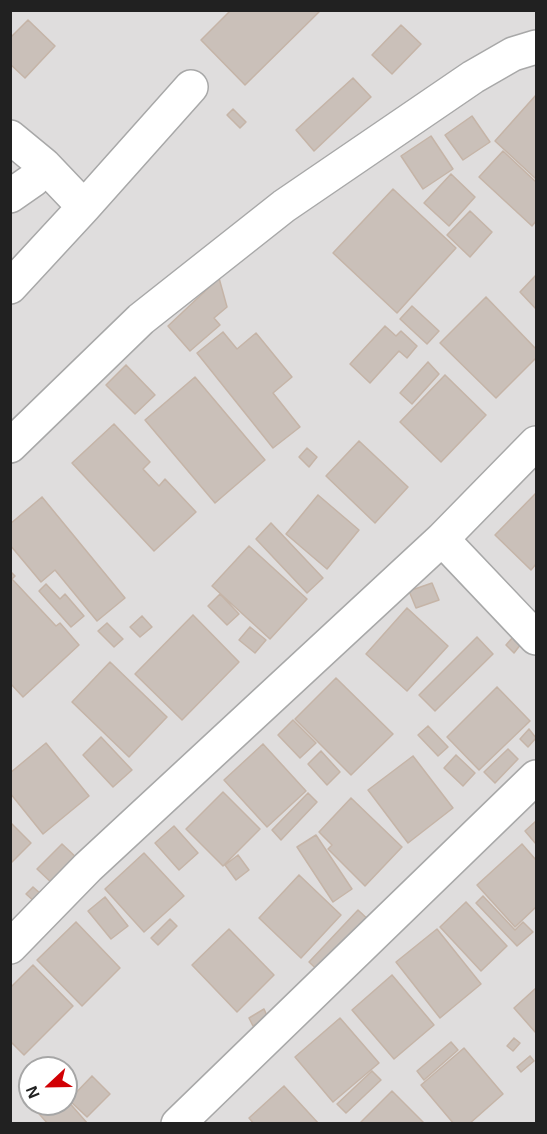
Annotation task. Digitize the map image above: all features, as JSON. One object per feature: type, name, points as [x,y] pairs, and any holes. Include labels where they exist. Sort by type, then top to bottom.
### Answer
[{"type":"street","points":[[10,446],[141,319],[284,206],[473,77],[513,54],[537,47]]},
{"type":"street","points":[[10,286],[191,87]]},
{"type":"street","points":[[10,137],[44,165],[84,207]]},
{"type":"street","points":[[10,196],[33,180],[44,165]]},
{"type":"street","points":[[10,947],[96,859],[442,539],[537,443]]},
{"type":"street","points":[[442,539],[537,638]]},
{"type":"street","points":[[178,1124],[537,777]]},
{"type":"shaded area","points":[[10,11],[536,11],[536,1123],[11,1123]]},
{"type":"building","points":[[231,10],[321,10],[245,85],[201,40]]},
{"type":"building","points":[[28,20],[55,46],[25,78],[10,64],[10,38]]},
{"type":"building","points":[[401,25],[421,44],[392,74],[372,55]]},
{"type":"building","points":[[353,78],[371,97],[314,151],[296,130]]},
{"type":"building","points":[[536,95],[536,179],[495,141]]},
{"type":"building","points":[[233,109],[246,122],[240,128],[227,115]]},
{"type":"building","points":[[472,116],[490,142],[463,160],[445,135]]},
{"type":"building","points":[[431,136],[453,169],[423,189],[401,156]]},
{"type":"building","points":[[503,151],[536,182],[536,221],[532,226],[479,177]]},
{"type":"building","points":[[451,174],[475,197],[449,226],[424,203]]},
{"type":"building","points":[[393,189],[456,248],[397,313],[333,253]]},
{"type":"building","points":[[470,211],[492,232],[470,257],[447,235]]},
{"type":"building","points":[[536,275],[536,309],[520,292]]},
{"type":"building","points":[[219,278],[227,307],[214,318],[220,325],[190,351],[168,326]]},
{"type":"building","points":[[486,297],[536,349],[536,358],[496,398],[440,343]]},
{"type":"building","points":[[412,306],[439,331],[427,344],[400,319]]},
{"type":"building","points":[[385,326],[396,336],[401,331],[417,346],[407,358],[399,351],[370,383],[350,364]]},
{"type":"building","points":[[223,332],[237,349],[256,333],[292,377],[273,393],[300,427],[273,448],[197,353]]},
{"type":"building","points":[[428,362],[439,374],[412,404],[400,393]]},
{"type":"building","points":[[126,365],[155,395],[135,414],[106,385]]},
{"type":"building","points":[[445,375],[486,415],[441,462],[400,422]]},
{"type":"building","points":[[195,377],[265,460],[215,503],[145,420]]},
{"type":"building","points":[[114,424],[150,462],[143,469],[159,486],[165,479],[196,512],[154,551],[72,463]]},
{"type":"building","points":[[359,441],[408,487],[375,523],[326,476]]},
{"type":"building","points":[[307,448],[317,457],[309,467],[299,457]]},
{"type":"building","points":[[536,493],[536,564],[531,570],[495,535]]},
{"type":"building","points":[[318,495],[359,530],[327,569],[286,534]]},
{"type":"building","points":[[42,497],[125,598],[97,621],[55,570],[41,582],[10,545],[10,524]]},
{"type":"building","points":[[271,523],[323,578],[307,593],[256,539]]},
{"type":"building","points":[[249,546],[307,599],[270,639],[212,586]]},
{"type":"building","points":[[10,571],[15,576],[12,579],[56,626],[60,623],[79,645],[23,697],[10,683]]},
{"type":"building","points":[[432,583],[439,600],[416,608],[409,591]]},
{"type":"building","points":[[46,584],[60,599],[65,594],[84,616],[71,627],[39,591]]},
{"type":"building","points":[[220,594],[239,614],[227,625],[208,606]]},
{"type":"building","points":[[407,608],[448,646],[407,691],[366,654]]},
{"type":"building","points":[[193,615],[239,662],[182,720],[135,674]]},
{"type":"building","points":[[142,616],[152,627],[140,637],[130,627]]},
{"type":"building","points":[[107,623],[123,639],[114,647],[98,631]]},
{"type":"building","points":[[250,627],[266,640],[255,653],[239,640]]},
{"type":"building","points":[[477,637],[493,654],[435,711],[419,695]]},
{"type":"building","points":[[513,637],[521,644],[514,653],[506,645]]},
{"type":"building","points":[[110,662],[167,717],[129,757],[72,702]]},
{"type":"building","points":[[336,678],[393,734],[351,775],[295,719]]},
{"type":"building","points":[[497,687],[530,721],[479,770],[447,737]]},
{"type":"building","points":[[293,720],[316,743],[300,758],[278,735]]},
{"type":"building","points":[[428,726],[448,747],[438,756],[418,735]]},
{"type":"building","points":[[529,729],[536,738],[528,747],[520,739]]},
{"type":"building","points":[[101,737],[132,770],[113,787],[83,755]]},
{"type":"building","points":[[46,743],[89,796],[43,834],[10,793],[10,773]]},
{"type":"building","points":[[263,744],[306,791],[267,827],[224,780]]},
{"type":"building","points":[[508,749],[518,759],[495,783],[484,772]]},
{"type":"building","points":[[321,751],[340,772],[327,785],[308,764]]},
{"type":"building","points":[[456,755],[475,773],[463,786],[444,768]]},
{"type":"building","points":[[413,756],[453,808],[408,843],[368,790]]},
{"type":"building","points":[[223,792],[260,829],[223,866],[186,829]]},
{"type":"building","points":[[308,793],[317,802],[281,840],[272,830]]},
{"type":"building","points":[[351,798],[402,847],[365,886],[328,849],[332,845],[319,832]]},
{"type":"building","points":[[536,821],[536,844],[525,831]]},
{"type":"building","points":[[10,822],[31,843],[10,864]]},
{"type":"building","points":[[174,826],[198,853],[179,870],[155,843]]},
{"type":"building","points":[[316,835],[352,889],[333,902],[297,847]]},
{"type":"building","points":[[62,844],[79,860],[54,885],[37,869]]},
{"type":"building","points":[[522,844],[536,860],[536,907],[515,927],[477,885]]},
{"type":"building","points":[[144,853],[184,896],[144,932],[105,889]]},
{"type":"building","points":[[238,855],[249,870],[236,880],[225,865]]},
{"type":"building","points":[[299,875],[341,915],[301,958],[259,918]]},
{"type":"building","points":[[33,887],[42,895],[35,902],[26,894]]},
{"type":"building","points":[[483,896],[515,930],[523,922],[533,932],[517,946],[476,903]]},
{"type":"building","points":[[105,897],[128,926],[111,939],[88,911]]},
{"type":"building","points":[[466,902],[507,946],[481,971],[440,927]]},
{"type":"building","points":[[358,910],[373,924],[324,976],[309,962]]},
{"type":"building","points":[[170,919],[177,926],[158,945],[151,938]]},
{"type":"building","points":[[76,922],[120,968],[82,1006],[37,960]]},
{"type":"building","points":[[229,929],[274,975],[237,1012],[192,965]]},
{"type":"building","points":[[437,929],[481,984],[440,1018],[396,962]]},
{"type":"building","points":[[33,965],[73,1006],[24,1055],[10,1041],[10,988]]},
{"type":"building","points":[[392,975],[434,1025],[394,1059],[352,1010]]},
{"type":"building","points":[[536,988],[536,1033],[514,1008]]},
{"type":"building","points":[[264,1009],[268,1018],[253,1026],[249,1018]]},
{"type":"building","points":[[340,1018],[379,1063],[333,1102],[295,1057]]},
{"type":"building","points":[[514,1038],[520,1043],[513,1051],[507,1046]]},
{"type":"building","points":[[451,1042],[458,1050],[424,1080],[417,1071]]},
{"type":"building","points":[[464,1048],[503,1094],[469,1124],[454,1124],[421,1085]]},
{"type":"building","points":[[530,1056],[534,1061],[521,1072],[517,1067]]},
{"type":"building","points":[[372,1071],[381,1080],[346,1113],[337,1104]]},
{"type":"building","points":[[92,1076],[110,1094],[87,1117],[78,1108],[78,1091]]},
{"type":"building","points":[[284,1086],[319,1124],[254,1124],[249,1118]]},
{"type":"building","points":[[392,1091],[425,1124],[359,1124]]},
{"type":"building","points":[[78,1113],[88,1124],[48,1124],[41,1116],[78,1116]]}]
